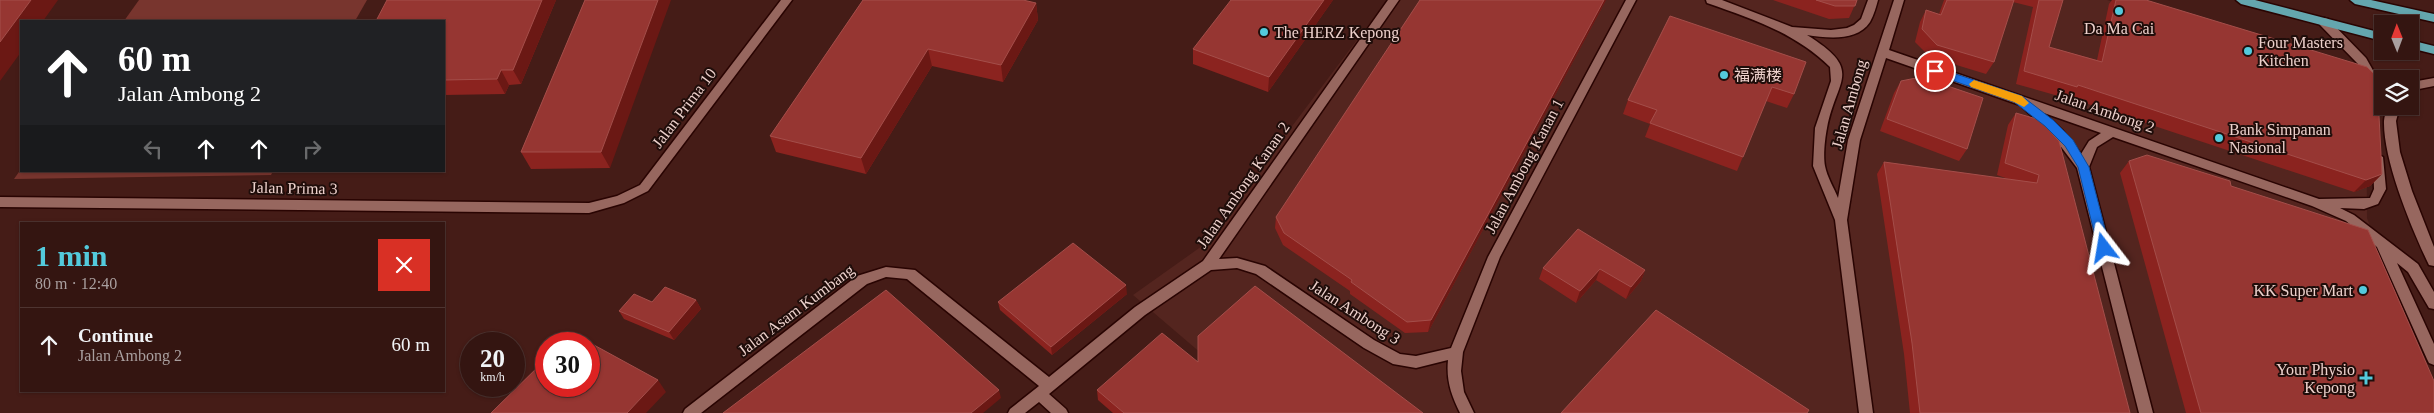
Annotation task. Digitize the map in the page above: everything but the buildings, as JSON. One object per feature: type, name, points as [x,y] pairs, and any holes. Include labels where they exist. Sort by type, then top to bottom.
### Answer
[{"type":"main road","points":[[2241,0],[2374,35]]},
{"type":"main road","points":[[2355,0],[2434,17]]},
{"type":"main road","points":[[2379,0],[2434,17]]},
{"type":"main road","points":[[2419,46],[2434,50]]},
{"type":"street","name":"Jalan Prima 10","points":[[589,208],[620,200],[644,188],[786,0]]},
{"type":"street","name":"Jalan Ambong Kanan 2","points":[[1015,413],[1140,311],[1208,265],[1394,0]]},
{"type":"street","name":"Jalan Ambong Kanan 1","points":[[1456,352],[1494,257],[1631,0]]},
{"type":"street","points":[[1711,0],[1792,30],[1837,33],[1853,31],[1864,22],[1873,0]]},
{"type":"street","name":"Jalan Ambong","points":[[1841,220],[1854,140],[1899,0]]},
{"type":"street","points":[[2324,22],[2362,61],[2373,78],[2374,96]]},
{"type":"street","name":"Jalan Ambong","points":[[1792,30],[1821,50],[1836,66],[1837,81],[1821,128],[1819,166],[1841,220],[1866,413]]},
{"type":"street","name":"Jalan Ambong 2","points":[[1882,52],[2316,203]]},
{"type":"street","points":[[2355,72],[2373,78]]},
{"type":"street","points":[[2419,84],[2434,82]]},
{"type":"street","points":[[2018,99],[2049,123],[2062,136],[2083,167],[2146,413]]},
{"type":"street","points":[[2392,115],[2390,121],[2393,148],[2425,243],[2434,261]]},
{"type":"street","points":[[2083,167],[2087,151],[2098,139],[2114,132]]},
{"type":"street","points":[[2316,203],[2364,204],[2374,201],[2380,189],[2378,149]]},
{"type":"street","name":"Jalan Prima 3","points":[[0,202],[589,208]]},
{"type":"street","points":[[2316,203],[2350,218],[2413,268],[2434,304]]},
{"type":"street","points":[[2382,243],[2434,359]]},
{"type":"street","name":"Jalan Ambong 3","points":[[1208,265],[1237,263],[1260,270],[1369,344],[1398,360],[1416,362],[1456,352]]},
{"type":"street","name":"Jalan Asam Kumbang","points":[[690,413],[862,280],[886,272],[910,274],[1043,389],[1061,413]]},
{"type":"street","points":[[1456,352],[1454,371],[1457,392],[1467,413]]},
{"type":"shaded area","points":[[139,0],[367,0],[356,20],[125,20]]},
{"type":"shaded area","points":[[1387,0],[2107,0],[2366,81],[2367,218],[2434,400],[2434,413],[1271,413],[1133,295],[1202,246]]},
{"type":"shaded area","points":[[20,170],[20,172],[272,172],[271,175],[14,179]]},
{"type":"slow traffic","points":[[1974,84],[2018,99],[2024,103]]},
{"type":"place","name":"Da Ma Cai","points":[[2119,11]]},
{"type":"place","name":"The HERZ Kepong","points":[[1264,32]]},
{"type":"place","name":"Four Masters Kitchen","points":[[2248,51]]},
{"type":"place","name":"福满楼","points":[[1724,75]]},
{"type":"place","name":"Bank Simpanan Nasional","points":[[2219,138]]},
{"type":"place","name":"KK Super Mart","points":[[2363,290]]},
{"type":"place","name":"Your Physio Kepong","points":[[2366,378]]},
{"type":"route","points":[[1935,71],[2018,99],[2049,123],[2069,143],[2083,167],[2104,248]]}]
